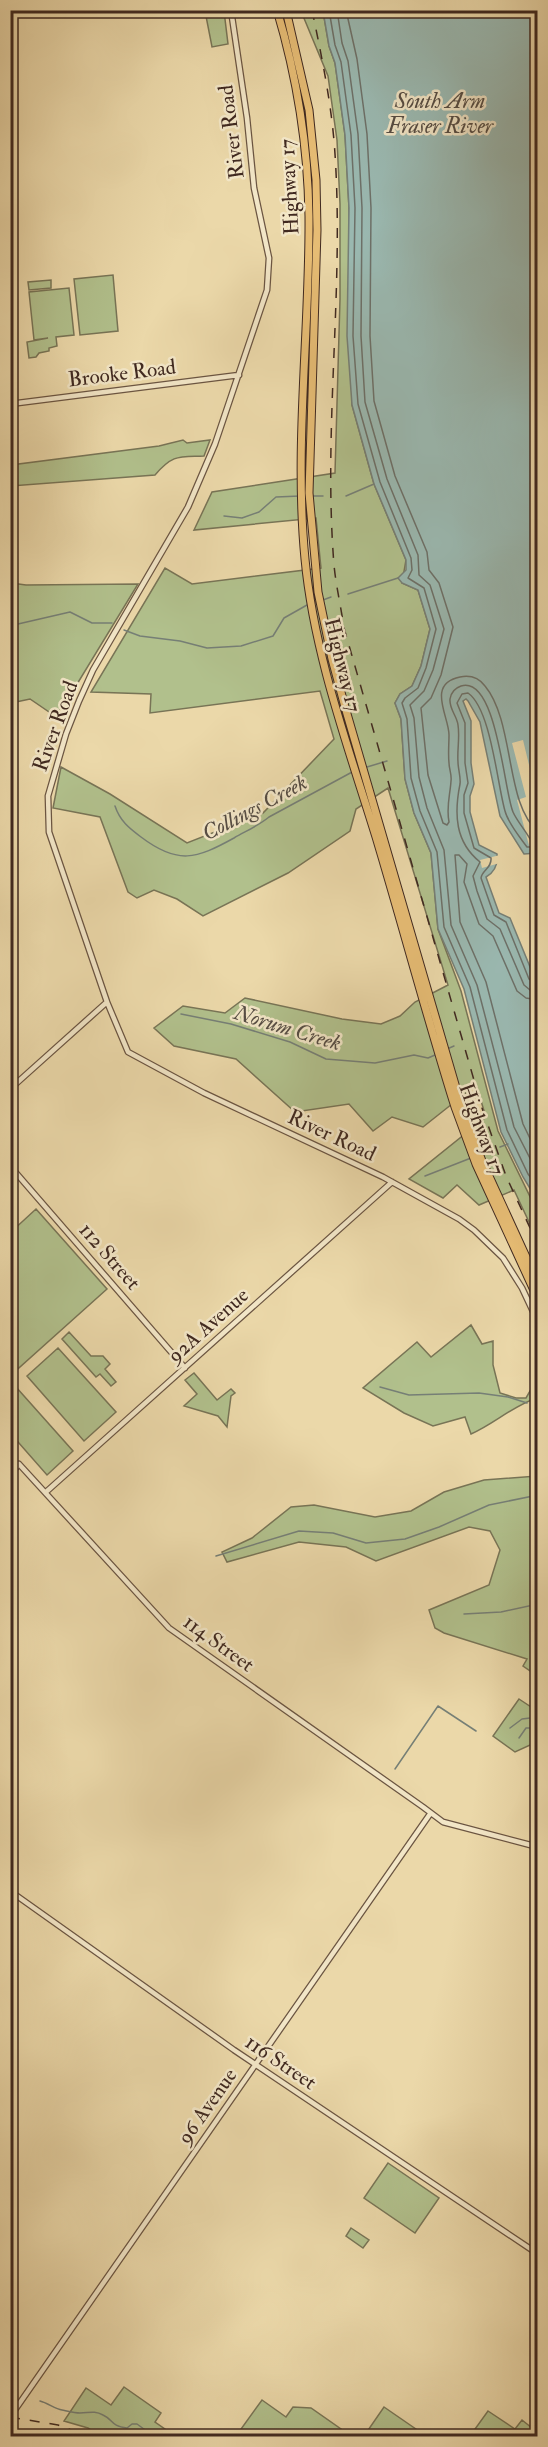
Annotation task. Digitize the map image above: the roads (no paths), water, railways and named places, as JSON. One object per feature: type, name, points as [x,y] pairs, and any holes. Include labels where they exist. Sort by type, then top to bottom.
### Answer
[{"type":"highway","name":"Highway 17","points":[[277,10],[299,104],[308,192],[301,489],[308,583],[314,619],[350,754],[437,1035]]},
{"type":"highway","name":"Highway 17","points":[[285,10],[295,43],[309,111],[316,180],[317,230],[309,500],[316,582],[323,618],[332,659],[447,1071],[473,1150],[537,1283]]},
{"type":"highway","name":"Highway 17","points":[[479,1162],[537,1299]]},
{"type":"street","name":"River Road","points":[[231,10],[247,118],[254,188],[270,265],[264,302],[212,453],[188,507],[93,670],[79,701],[66,734],[48,796],[49,832],[107,1002],[128,1052],[204,1093],[392,1182],[459,1218],[489,1243],[514,1275],[537,1322]]},
{"type":"street","name":"Brooke Road","points":[[10,404],[238,375]]},
{"type":"street","points":[[10,1089],[107,1002]]},
{"type":"street","name":"112 Street","points":[[10,1166],[186,1368]]},
{"type":"street","name":"92A Avenue","points":[[46,1492],[392,1182]]},
{"type":"street","name":"114 Street","points":[[10,1474],[20,1464],[169,1628],[430,1814],[443,1822],[537,1847]]},
{"type":"street","name":"96 Avenue","points":[[10,2417],[430,1814]]},
{"type":"street","name":"116 Street","points":[[10,1891],[256,2065],[537,2254]]},
{"type":"water","name":"South Arm Fraser River","points":[[323,11],[537,11],[537,853],[524,854],[500,816],[480,722],[468,701],[466,699],[463,701],[471,721],[471,763],[474,784],[470,796],[470,812],[479,845],[497,854],[495,867],[486,877],[499,913],[510,918],[537,984],[537,1200],[501,1132],[464,989],[438,929],[431,853],[414,813],[405,779],[401,719],[395,703],[400,694],[412,686],[421,666],[430,629],[418,590],[402,583],[398,578],[406,570],[406,560],[374,484],[352,405],[347,336],[349,208],[345,135],[335,63],[329,46]]},
{"type":"waterway","points":[[346,496],[374,484]]},
{"type":"waterway","points":[[224,516],[242,518],[259,512],[276,497],[300,496]]},
{"type":"waterway","points":[[311,496],[323,496]]},
{"type":"waterway","points":[[348,594],[398,578]]},
{"type":"waterway","points":[[323,600],[331,597]]},
{"type":"waterway","points":[[124,630],[140,636],[180,641],[207,648],[241,646],[273,636],[284,618],[307,605]]},
{"type":"waterway","points":[[10,624],[70,612],[92,623],[112,623]]},
{"type":"waterway","points":[[10,630],[17,625]]},
{"type":"waterway","name":"Collings Creek","points":[[367,767],[387,761]]},
{"type":"waterway","name":"Collings Creek","points":[[115,806],[125,824],[141,837],[166,852],[187,856],[209,851],[221,845],[354,771]]},
{"type":"waterway","name":"Norum Creek","points":[[181,1014],[231,1024],[290,1042],[326,1059],[375,1063],[414,1055],[428,1058],[435,1055]]},
{"type":"waterway","name":"Norum Creek","points":[[447,1049],[454,1046]]},
{"type":"waterway","points":[[500,1147],[508,1144]]},
{"type":"waterway","points":[[481,1153],[486,1150]]},
{"type":"waterway","points":[[425,1176],[471,1158]]},
{"type":"waterway","points":[[380,1387],[409,1395],[479,1393],[508,1397],[527,1403]]},
{"type":"waterway","points":[[533,1405],[538,1407]]},
{"type":"waterway","points":[[216,1556],[299,1531],[333,1533],[366,1543],[405,1539],[489,1505],[538,1495]]},
{"type":"waterway","points":[[464,1614],[501,1612],[538,1604]]},
{"type":"waterway","points":[[395,1769],[438,1706],[476,1731]]},
{"type":"waterway","points":[[510,1728],[522,1719],[538,1717]]},
{"type":"waterway","points":[[519,1738],[526,1728],[538,1728]]},
{"type":"waterway","points":[[40,2401],[69,2411],[100,2413],[122,2427],[127,2428],[132,2424],[137,2424],[148,2432],[148,2436]]},
{"type":"railway","points":[[312,10],[329,100],[335,154],[337,257],[331,514],[334,565],[344,628],[482,1108],[506,1176],[538,1245]]},
{"type":"railway","points":[[10,2417],[58,2425],[88,2436]]}]
